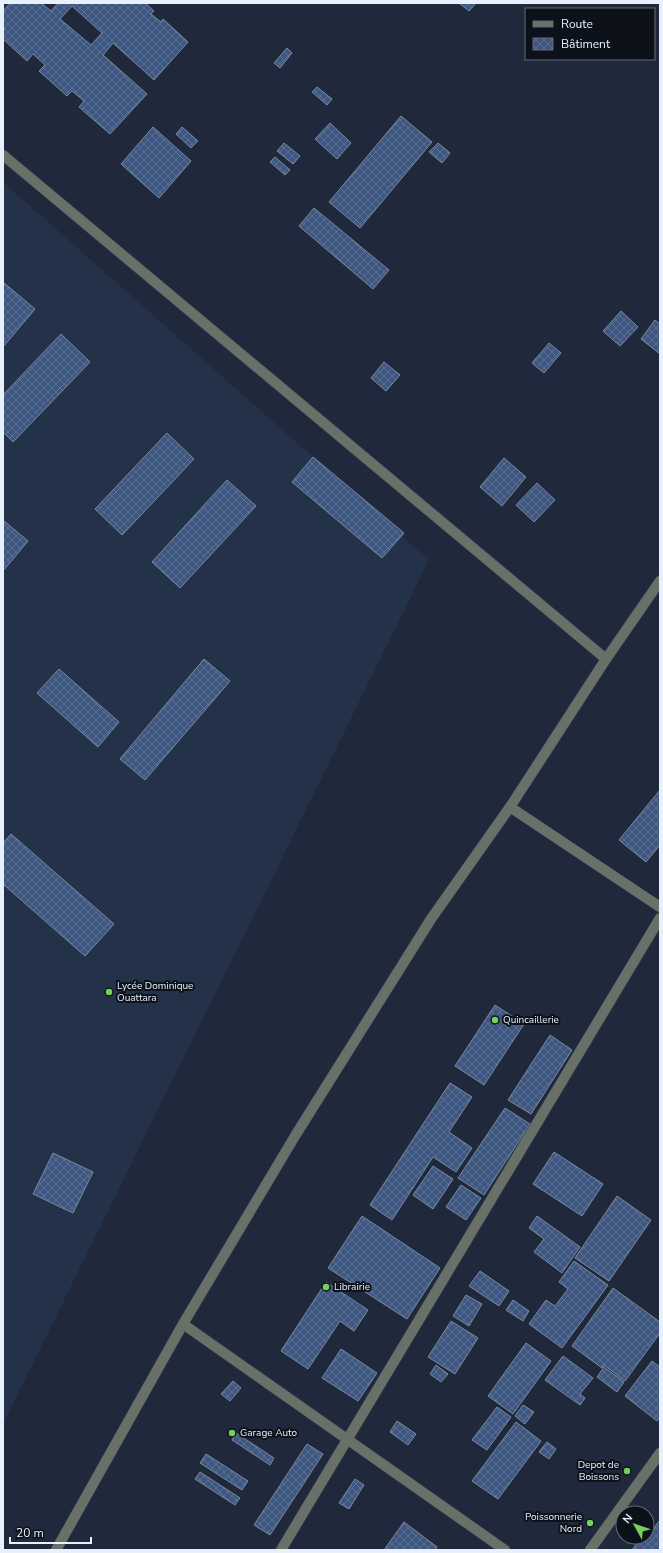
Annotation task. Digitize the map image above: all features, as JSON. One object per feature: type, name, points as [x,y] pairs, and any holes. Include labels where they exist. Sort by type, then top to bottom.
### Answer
[{"type":"street","points":[[3,155],[606,659]]},
{"type":"street","points":[[56,1550],[183,1324],[295,1136],[430,919],[510,807],[606,659],[660,581]]},
{"type":"street","points":[[510,807],[660,907]]},
{"type":"street","points":[[281,1550],[660,918]]},
{"type":"street","points":[[183,1324],[505,1550]]},
{"type":"street","points":[[590,1550],[660,1452]]},
{"type":"shaded area","name":"Lycée Dominique Ouattara","points":[[3,182],[429,560],[3,1424]]},
{"type":"building","points":[[10,3],[41,3],[51,11],[58,3],[145,3],[154,11],[151,14],[161,22],[163,19],[188,42],[154,80],[113,43],[103,55],[147,94],[110,134],[79,107],[84,101],[72,91],[67,96],[39,71],[45,65],[33,54],[27,61],[3,39],[3,31],[5,29],[3,27],[3,11]],"holes":[[[72,6],[102,33],[91,45],[60,19]]]},
{"type":"building","points":[[459,3],[476,3],[469,11]]},
{"type":"building","points":[[287,48],[292,53],[280,68],[274,63]]},
{"type":"building","points":[[317,87],[332,99],[327,105],[312,92]]},
{"type":"building","points":[[401,116],[432,142],[360,228],[329,202]]},
{"type":"building","points":[[330,123],[351,143],[337,159],[315,139]]},
{"type":"building","points":[[153,127],[191,161],[159,198],[121,164]]},
{"type":"building","points":[[182,127],[198,141],[191,148],[176,134]]},
{"type":"building","points":[[284,143],[300,156],[293,164],[277,151]]},
{"type":"building","points":[[438,143],[450,153],[442,163],[429,152]]},
{"type":"building","points":[[275,157],[290,170],[285,175],[270,162]]},
{"type":"building","points":[[314,208],[389,270],[373,289],[299,226]]},
{"type":"building","points":[[3,282],[35,309],[3,347]]},
{"type":"building","points":[[621,311],[638,327],[620,346],[603,331]]},
{"type":"building","points":[[655,320],[660,324],[660,354],[641,339]]},
{"type":"building","points":[[61,334],[90,362],[13,442],[3,432],[3,395]]},
{"type":"building","points":[[549,343],[561,353],[544,373],[532,363]]},
{"type":"building","points":[[384,362],[400,375],[386,391],[371,378]]},
{"type":"building","points":[[167,433],[194,459],[122,535],[95,509]]},
{"type":"building","points":[[313,457],[404,533],[382,558],[292,482]]},
{"type":"building","points":[[504,458],[526,477],[502,506],[480,487]]},
{"type":"building","points":[[227,480],[256,506],[180,588],[152,562]]},
{"type":"building","points":[[537,483],[555,500],[534,522],[516,505]]},
{"type":"building","points":[[3,520],[28,541],[3,571]]},
{"type":"building","points":[[204,659],[230,681],[145,780],[120,759]]},
{"type":"building","points":[[59,669],[119,722],[98,747],[37,693]]},
{"type":"building","points":[[660,790],[660,845],[646,862],[619,840]]},
{"type":"building","points":[[11,834],[114,924],[85,956],[3,884],[3,843]]},
{"type":"building","points":[[495,1005],[524,1024],[484,1085],[455,1066]]},
{"type":"building","points":[[550,1035],[572,1050],[531,1114],[508,1100]]},
{"type":"building","points":[[450,1083],[472,1097],[449,1132],[472,1148],[456,1172],[433,1157],[392,1220],[370,1205]]},
{"type":"building","points":[[505,1108],[530,1124],[484,1195],[458,1178]]},
{"type":"building","points":[[554,1152],[603,1184],[582,1216],[533,1184]]},
{"type":"building","points":[[53,1153],[93,1172],[73,1213],[33,1194]]},
{"type":"building","points":[[433,1166],[453,1179],[433,1209],[413,1195]]},
{"type":"building","points":[[461,1185],[481,1198],[466,1220],[446,1207]]},
{"type":"building","points":[[617,1196],[651,1220],[609,1281],[575,1258]]},
{"type":"building","points":[[362,1216],[440,1268],[407,1319],[328,1268]]},
{"type":"building","points":[[537,1216],[580,1247],[562,1273],[534,1252],[544,1239],[529,1228]]},
{"type":"building","points":[[574,1261],[608,1285],[562,1348],[529,1324],[546,1300],[555,1306],[568,1289],[559,1282]]},
{"type":"building","points":[[480,1271],[509,1291],[499,1306],[469,1286]]},
{"type":"building","points":[[326,1282],[368,1310],[354,1331],[340,1321],[308,1369],[281,1351]]},
{"type":"building","points":[[613,1288],[660,1322],[660,1333],[625,1381],[604,1365],[602,1368],[572,1346]]},
{"type":"building","points":[[466,1295],[482,1304],[469,1326],[453,1316]]},
{"type":"building","points":[[513,1300],[529,1311],[523,1321],[506,1310]]},
{"type":"building","points":[[451,1321],[478,1338],[455,1374],[428,1357]]},
{"type":"building","points":[[526,1343],[551,1361],[513,1414],[488,1396]]},
{"type":"building","points":[[341,1349],[377,1373],[358,1401],[322,1378]]},
{"type":"building","points":[[563,1356],[593,1378],[580,1394],[585,1398],[580,1405],[545,1380]]},
{"type":"building","points":[[652,1361],[660,1367],[660,1418],[657,1421],[625,1396]]},
{"type":"building","points":[[436,1365],[448,1374],[441,1382],[430,1374]]},
{"type":"building","points":[[604,1367],[624,1382],[617,1392],[597,1377]]},
{"type":"building","points":[[233,1381],[241,1388],[230,1401],[221,1394]]},
{"type":"building","points":[[523,1405],[534,1412],[525,1424],[515,1416]]},
{"type":"building","points":[[497,1407],[511,1417],[487,1450],[472,1440]]},
{"type":"building","points":[[397,1421],[416,1434],[408,1445],[390,1432]]},
{"type":"building","points":[[516,1422],[541,1441],[498,1499],[472,1481]]},
{"type":"building","points":[[236,1433],[274,1458],[270,1465],[232,1440]]},
{"type":"building","points":[[547,1442],[556,1449],[549,1459],[539,1452]]},
{"type":"building","points":[[307,1444],[323,1454],[270,1535],[254,1525]]},
{"type":"building","points":[[206,1454],[248,1481],[242,1490],[200,1463]]},
{"type":"building","points":[[200,1472],[240,1498],[235,1505],[195,1479]]},
{"type":"building","points":[[355,1479],[364,1485],[349,1509],[339,1503]]},
{"type":"building","points":[[660,1520],[660,1550],[632,1550],[636,1545],[655,1545],[655,1526]]},
{"type":"building","points":[[404,1522],[437,1547],[435,1550],[384,1550]]},
{"type":"place","name":"Lycée Dominique Ouattara","points":[[109,992]]},
{"type":"place","name":"Quincaillerie","points":[[495,1020]]},
{"type":"place","name":"Librairie","points":[[326,1287]]},
{"type":"place","name":"Garage Auto","points":[[232,1433]]},
{"type":"place","name":"Depot de Boissons","points":[[627,1471]]},
{"type":"place","name":"Poissonnerie Nord","points":[[590,1523]]}]
